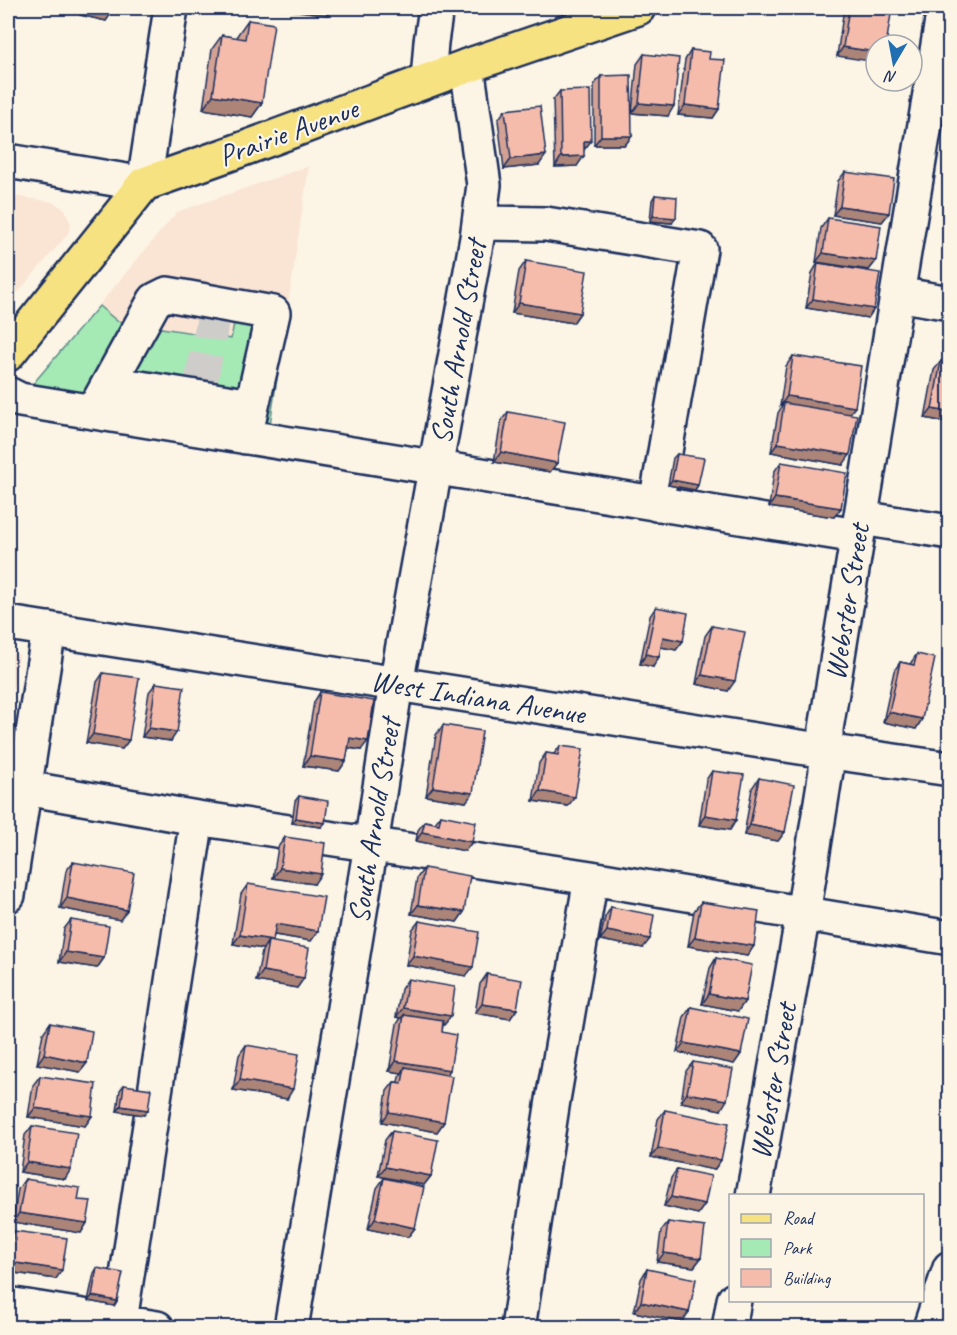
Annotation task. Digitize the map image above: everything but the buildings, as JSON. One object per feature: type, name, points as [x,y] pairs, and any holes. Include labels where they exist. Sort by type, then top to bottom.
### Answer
[{"type":"main road","name":"Prairie Avenue","points":[[144,184],[467,66],[638,8]]},
{"type":"main road","points":[[8,354],[144,184]]},
{"type":"street","points":[[8,161],[144,184],[171,8]]},
{"type":"street","points":[[428,80],[436,8]]},
{"type":"street","name":"Webster Street","points":[[753,1194],[826,771],[826,729],[944,8]]},
{"type":"street","name":"South Arnold Street","points":[[291,1328],[396,684],[479,223],[484,185],[467,66]]},
{"type":"street","points":[[479,223],[546,224],[699,249],[656,504]]},
{"type":"street","points":[[93,412],[155,300],[167,294],[214,311],[273,313],[245,437]]},
{"type":"street","points":[[897,294],[950,303]]},
{"type":"street","points":[[109,383],[199,392],[252,406]]},
{"type":"street","points":[[8,394],[20,400],[656,504],[859,527],[950,532]]},
{"type":"street","name":"West Indiana Avenue","points":[[8,623],[950,769]]},
{"type":"street","points":[[8,895],[49,629]]},
{"type":"street","points":[[25,788],[197,818],[591,878],[950,938]]},
{"type":"street","points":[[120,1321],[197,818]]},
{"type":"street","points":[[518,1328],[553,1100],[591,878]]},
{"type":"street","points":[[930,1328],[950,1268]]},
{"type":"street","points":[[729,1328],[734,1302]]},
{"type":"street","points":[[8,1304],[157,1328]]},
{"type":"shaded area","points":[[309,166],[269,431],[26,392],[177,212]]},
{"type":"shaded area","points":[[8,195],[52,202],[65,209],[71,225],[67,235],[8,304]]},
{"type":"shaded area","points":[[8,653],[19,655],[8,719]]},
{"type":"green space","points":[[99,306],[117,321],[231,339],[235,318],[285,326],[269,431],[26,392]]},
{"type":"tunnel","points":[[200,387],[213,320]]}]
